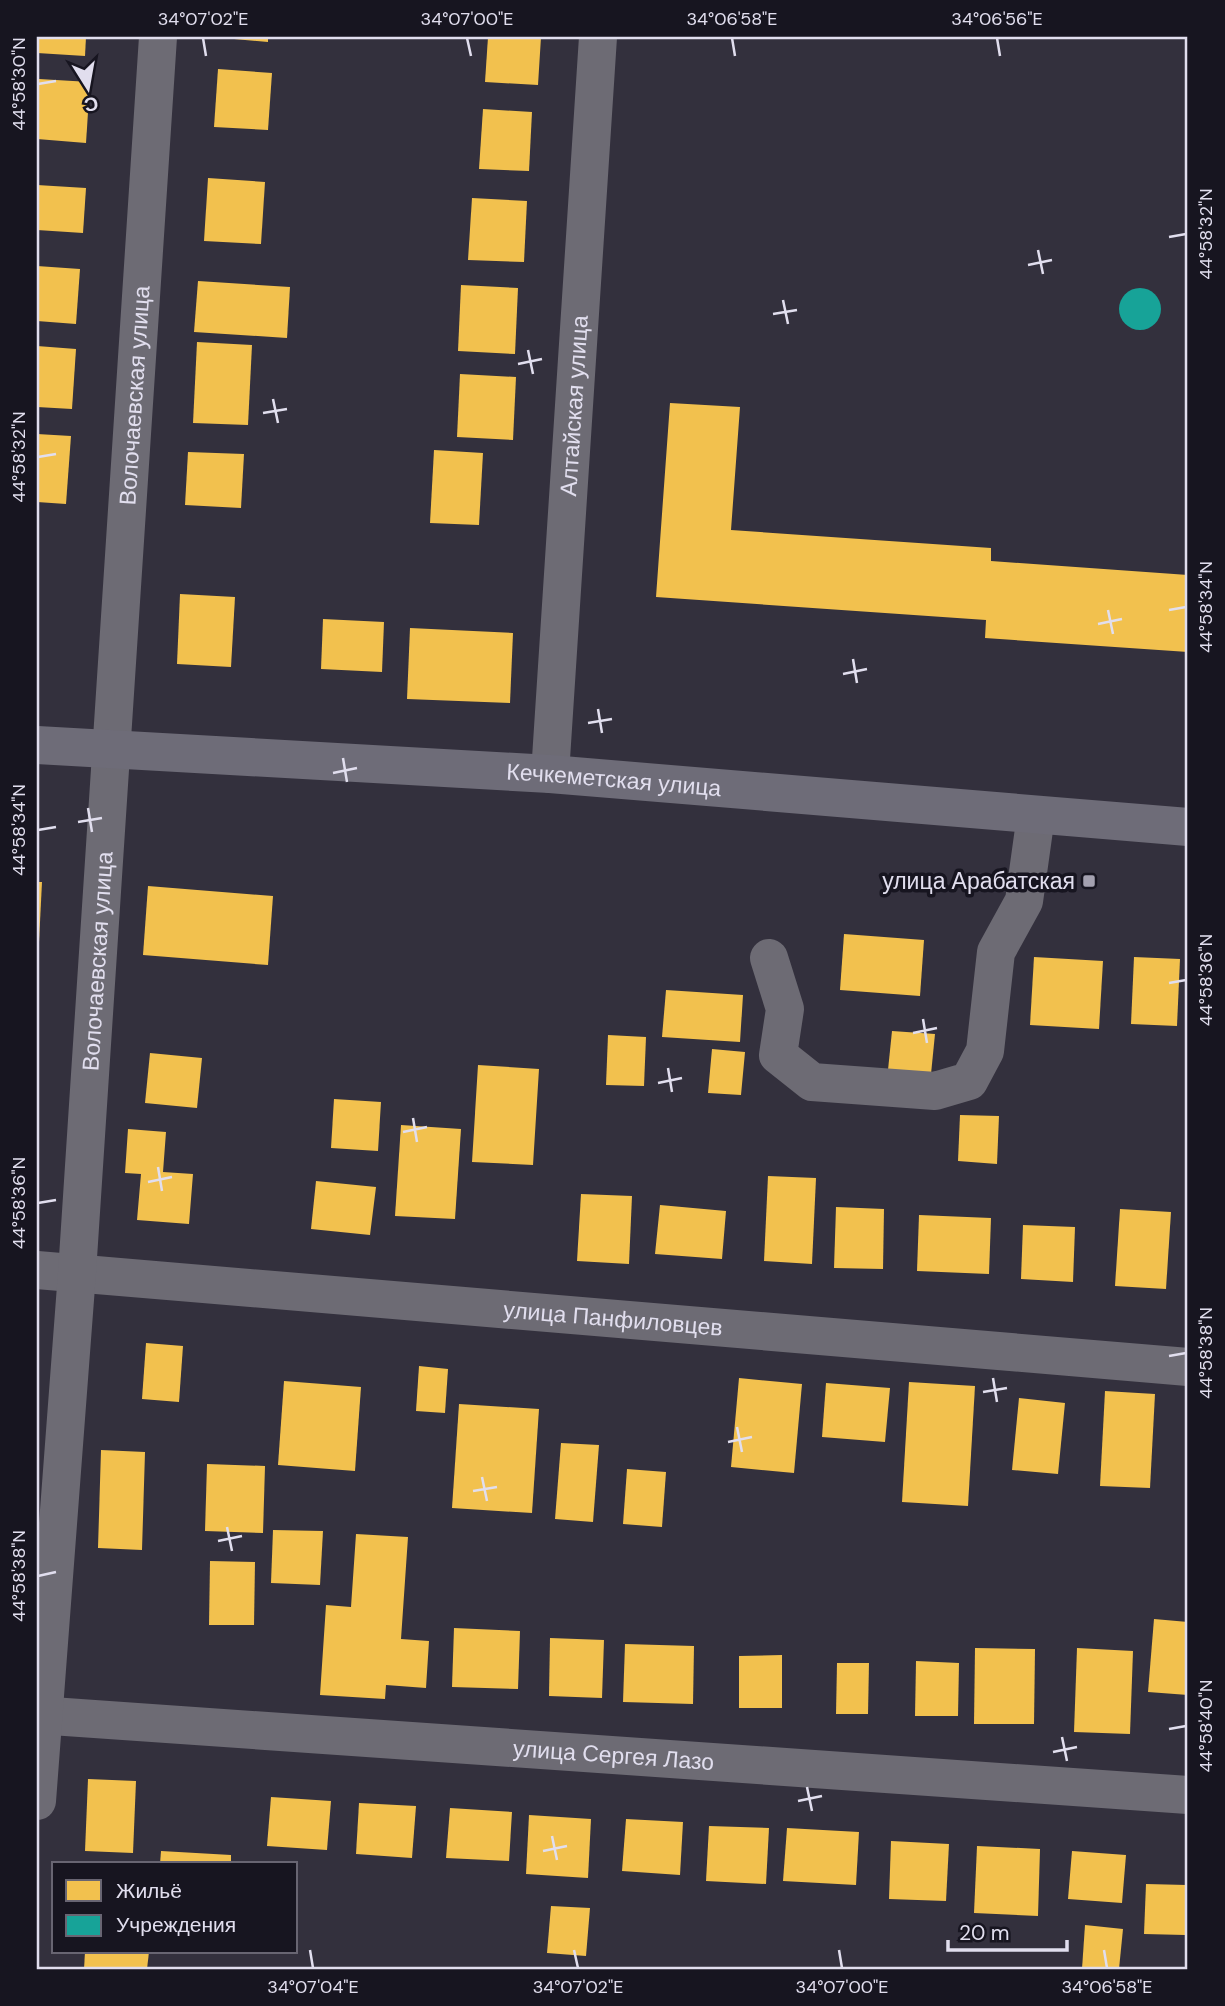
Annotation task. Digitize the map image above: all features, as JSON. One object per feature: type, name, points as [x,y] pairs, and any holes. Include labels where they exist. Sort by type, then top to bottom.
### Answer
[{"type":"main road","name":"Кечкеметская улица","points":[[37,745],[550,774],[1188,827]]},
{"type":"street","name":"Волочаевская улица","points":[[37,1801],[41,1715],[77,1273],[158,37]]},
{"type":"street","name":"Алтайская улица","points":[[550,774],[598,37]]},
{"type":"street","points":[[769,958],[785,1009],[778,1055],[812,1082],[935,1091],[969,1081],[985,1051],[996,952],[1024,901],[1037,814]]},
{"type":"street","name":"улица Панфиловцев","points":[[37,1270],[1188,1367]]},
{"type":"street","name":"улица Сергея Лазо","points":[[41,1715],[1188,1795]]},
{"type":"building: Жильё","points":[[37,37],[86,37],[85,56],[37,53]]},
{"type":"building: Жильё","points":[[212,37],[268,37],[268,42]]},
{"type":"building: Жильё","points":[[488,37],[541,37],[538,85],[485,82]]},
{"type":"building: Жильё","points":[[218,69],[272,73],[268,130],[214,127]]},
{"type":"building: Жильё","points":[[39,79],[90,82],[86,143],[37,139]]},
{"type":"building: Жильё","points":[[483,109],[532,112],[529,171],[479,169]]},
{"type":"building: Жильё","points":[[208,178],[265,182],[261,244],[204,241]]},
{"type":"building: Жильё","points":[[37,185],[86,188],[83,233],[37,230]]},
{"type":"building: Жильё","points":[[472,198],[527,201],[524,262],[468,260]]},
{"type":"building: Жильё","points":[[37,266],[80,269],[76,324],[37,321]]},
{"type":"building: Жильё","points":[[198,281],[290,287],[287,338],[194,332]]},
{"type":"building: Жильё","points":[[461,285],[518,288],[515,354],[458,351]]},
{"type":"building: Жильё","points":[[197,342],[252,345],[248,425],[193,423]]},
{"type":"building: Жильё","points":[[37,346],[76,349],[72,409],[37,407]]},
{"type":"building: Жильё","points":[[460,374],[516,377],[513,440],[457,437]]},
{"type":"building: Жильё","points":[[670,403],[740,407],[731,530],[991,548],[991,561],[1188,575],[1188,652],[985,638],[986,620],[656,597]]},
{"type":"building: Жильё","points":[[37,434],[71,436],[66,504],[37,502]]},
{"type":"building: Жильё","points":[[434,450],[483,453],[479,525],[430,523]]},
{"type":"building: Жильё","points":[[188,452],[244,454],[241,508],[185,505]]},
{"type":"building: Жильё","points":[[180,594],[235,597],[231,667],[177,664]]},
{"type":"building: Жильё","points":[[323,619],[384,622],[382,672],[321,669]]},
{"type":"building: Жильё","points":[[410,628],[513,633],[510,703],[407,699]]},
{"type":"building: Жильё","points":[[37,882],[42,882],[39,942],[37,942]]},
{"type":"building: Жильё","points":[[148,886],[273,896],[268,965],[143,955]]},
{"type":"building: Жильё","points":[[844,934],[924,940],[920,996],[840,990]]},
{"type":"building: Жильё","points":[[1034,957],[1103,961],[1099,1029],[1030,1025]]},
{"type":"building: Жильё","points":[[1134,957],[1180,959],[1177,1026],[1131,1024]]},
{"type":"building: Жильё","points":[[666,990],[743,995],[740,1042],[662,1037]]},
{"type":"building: Жильё","points":[[892,1031],[935,1034],[931,1074],[888,1070]]},
{"type":"building: Жильё","points":[[608,1035],[646,1037],[644,1086],[606,1085]]},
{"type":"building: Жильё","points":[[712,1049],[745,1052],[741,1095],[708,1093]]},
{"type":"building: Жильё","points":[[150,1053],[202,1058],[197,1108],[145,1103]]},
{"type":"building: Жильё","points":[[478,1065],[539,1069],[533,1165],[472,1162]]},
{"type":"building: Жильё","points":[[334,1099],[381,1102],[378,1151],[331,1148]]},
{"type":"building: Жильё","points":[[960,1115],[999,1116],[997,1164],[958,1161]]},
{"type":"building: Жильё","points":[[401,1125],[461,1129],[455,1219],[395,1216]]},
{"type":"building: Жильё","points":[[128,1129],[166,1132],[163,1172],[193,1174],[189,1224],[137,1220],[141,1174],[125,1173]]},
{"type":"building: Жильё","points":[[768,1176],[816,1178],[812,1264],[764,1261]]},
{"type":"building: Жильё","points":[[316,1181],[376,1187],[370,1235],[311,1229]]},
{"type":"building: Жильё","points":[[581,1194],[632,1196],[629,1264],[577,1261]]},
{"type":"building: Жильё","points":[[660,1205],[726,1211],[722,1259],[655,1254]]},
{"type":"building: Жильё","points":[[836,1207],[884,1209],[883,1269],[834,1268]]},
{"type":"building: Жильё","points":[[1120,1209],[1171,1212],[1166,1289],[1115,1286]]},
{"type":"building: Жильё","points":[[919,1215],[991,1218],[989,1274],[917,1271]]},
{"type":"building: Жильё","points":[[1023,1225],[1075,1227],[1073,1282],[1021,1279]]},
{"type":"building: Жильё","points":[[146,1343],[183,1346],[179,1402],[142,1399]]},
{"type":"building: Жильё","points":[[419,1366],[448,1369],[445,1413],[416,1411]]},
{"type":"building: Жильё","points":[[739,1378],[802,1384],[794,1473],[731,1467]]},
{"type":"building: Жильё","points":[[284,1381],[361,1387],[355,1471],[278,1465]]},
{"type":"building: Жильё","points":[[909,1382],[975,1386],[968,1506],[902,1502]]},
{"type":"building: Жильё","points":[[826,1383],[890,1388],[885,1442],[822,1437]]},
{"type":"building: Жильё","points":[[1105,1391],[1155,1394],[1150,1488],[1100,1486]]},
{"type":"building: Жильё","points":[[1019,1398],[1065,1403],[1058,1474],[1012,1470]]},
{"type":"building: Жильё","points":[[459,1404],[539,1409],[532,1513],[452,1508]]},
{"type":"building: Жильё","points":[[561,1443],[599,1445],[593,1522],[555,1519]]},
{"type":"building: Жильё","points":[[101,1450],[145,1452],[142,1550],[98,1548]]},
{"type":"building: Жильё","points":[[207,1464],[265,1466],[263,1533],[205,1531]]},
{"type":"building: Жильё","points":[[627,1469],[666,1472],[662,1527],[623,1524]]},
{"type":"building: Жильё","points":[[273,1530],[323,1531],[320,1585],[271,1583]]},
{"type":"building: Жильё","points":[[356,1534],[408,1537],[401,1639],[429,1641],[426,1688],[386,1685],[385,1699],[320,1695],[326,1605],[351,1607]]},
{"type":"building: Жильё","points":[[210,1561],[255,1562],[254,1625],[209,1625]]},
{"type":"building: Жильё","points":[[1154,1619],[1188,1622],[1188,1695],[1148,1692]]},
{"type":"building: Жильё","points":[[454,1628],[520,1631],[518,1689],[452,1687]]},
{"type":"building: Жильё","points":[[550,1638],[604,1640],[602,1698],[549,1696]]},
{"type":"building: Жильё","points":[[625,1644],[694,1646],[693,1704],[623,1702]]},
{"type":"building: Жильё","points":[[975,1648],[1035,1649],[1034,1724],[974,1724]]},
{"type":"building: Жильё","points":[[1077,1648],[1133,1651],[1130,1734],[1074,1732]]},
{"type":"building: Жильё","points":[[782,1655],[782,1708],[739,1708],[739,1656]]},
{"type":"building: Жильё","points":[[916,1661],[959,1663],[958,1716],[915,1716]]},
{"type":"building: Жильё","points":[[837,1663],[869,1663],[868,1714],[836,1714]]},
{"type":"building: Жильё","points":[[88,1779],[136,1781],[133,1853],[85,1851]]},
{"type":"building: Жильё","points":[[271,1797],[331,1801],[327,1850],[267,1846]]},
{"type":"building: Жильё","points":[[359,1803],[416,1806],[412,1858],[356,1854]]},
{"type":"building: Жильё","points":[[450,1808],[512,1812],[509,1861],[446,1858]]},
{"type":"building: Жильё","points":[[529,1815],[591,1819],[588,1878],[526,1874]]},
{"type":"building: Жильё","points":[[626,1819],[683,1822],[680,1875],[622,1871]]},
{"type":"building: Жильё","points":[[709,1826],[769,1828],[766,1884],[706,1881]]},
{"type":"building: Жильё","points":[[787,1828],[859,1832],[856,1885],[783,1881]]},
{"type":"building: Жильё","points":[[891,1841],[949,1844],[946,1901],[889,1899]]},
{"type":"building: Жильё","points":[[977,1846],[1040,1849],[1038,1916],[974,1913]]},
{"type":"building: Жильё","points":[[161,1851],[231,1855],[231,1862],[160,1862]]},
{"type":"building: Жильё","points":[[1072,1851],[1126,1855],[1122,1903],[1068,1899]]},
{"type":"building: Жильё","points":[[1146,1884],[1187,1885],[1185,1935],[1144,1934]]},
{"type":"building: Жильё","points":[[551,1906],[590,1908],[586,1956],[547,1953]]},
{"type":"building: Жильё","points":[[1085,1925],[1123,1929],[1119,1969],[1082,1969]]},
{"type":"building: Жильё","points":[[85,1954],[149,1954],[147,1969],[84,1969]]},
{"type":"building: Учреждения","points":[[1140,288],[1155,294],[1161,309],[1155,324],[1140,330],[1125,324],[1119,309],[1125,294]]},
{"type":"place","name":"улица Арабатская","points":[[1089,881]]}]
